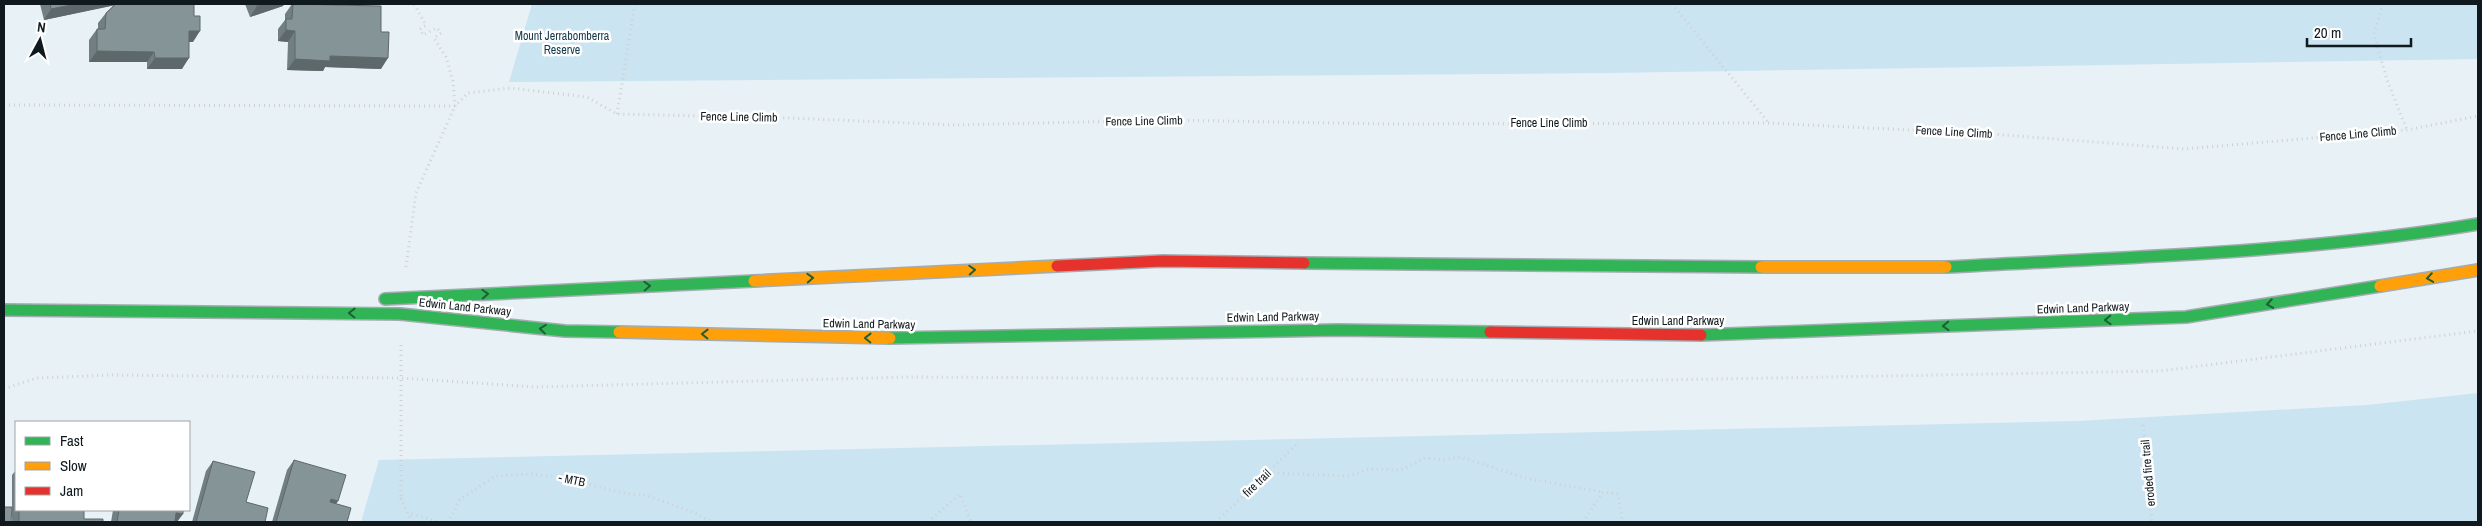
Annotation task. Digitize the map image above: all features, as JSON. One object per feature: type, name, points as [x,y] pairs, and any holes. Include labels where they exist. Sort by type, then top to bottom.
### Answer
[{"type":"main road","name":"Edwin Land Parkway","points":[[372,299],[1162,261],[1917,269],[2275,248],[2412,235],[2478,224]]},
{"type":"main road","name":"Edwin Land Parkway","points":[[4,310],[400,314],[565,331],[907,338],[1338,330],[1714,335],[2186,317],[2478,270]]},
{"type":"main road","name":"Edwin Land Parkway","points":[[65,310],[312,301]]},
{"type":"path","points":[[414,4],[426,25],[420,29],[423,35],[437,28],[441,33],[434,38],[446,58],[453,81],[455,106]]},
{"type":"path","points":[[406,271],[416,193],[455,106],[468,93],[510,88],[587,97],[617,114],[635,4]]},
{"type":"path","points":[[1672,4],[1769,123]]},
{"type":"path","points":[[2383,4],[2374,34],[2387,80],[2407,130]]},
{"type":"path","points":[[4,105],[455,106]]},
{"type":"path","name":"Fence Line Climb","points":[[617,114],[789,118],[955,125],[1168,120],[1389,124],[1769,123],[1992,134],[2184,149],[2407,130],[2478,116]]},
{"type":"path","points":[[4,389],[38,378],[110,374],[401,378],[535,387],[909,376],[1605,381],[2150,371],[2478,331]]},
{"type":"path","points":[[401,343],[401,499],[412,522]]},
{"type":"path","name":"eroded fire trail","points":[[2144,424],[2147,483],[2152,522]]},
{"type":"path","name":"fire trail","points":[[1216,522],[1297,444]]},
{"type":"path","points":[[1268,473],[1349,476],[1370,469],[1401,470],[1425,458],[1443,460],[1461,457],[1524,478],[1618,494],[1622,517],[1620,522]]},
{"type":"path","name":"- MTB","points":[[446,522],[454,512],[458,501],[495,476],[532,474],[582,480],[594,486],[644,495],[698,514],[712,522]]},
{"type":"path","points":[[1583,522],[1603,492]]},
{"type":"path","points":[[928,522],[960,494],[971,522]]},
{"type":"path","points":[[401,499],[408,513],[440,522]]},
{"type":"green space","name":"Mount Jerrabomberra Reserve","points":[[532,4],[2478,4],[2478,59],[1608,73],[509,82]]},
{"type":"green space","points":[[2478,393],[2478,522],[361,522],[379,460],[2078,421],[2367,405]]},
{"type":"building","points":[[50,4],[76,4],[51,9]]},
{"type":"building","points":[[116,4],[194,4],[194,16],[200,16],[200,31],[189,31],[189,58],[155,58],[154,52],[97,51],[97,29],[105,29],[106,13]]},
{"type":"building","points":[[293,4],[381,6],[381,32],[389,32],[388,58],[330,56],[330,61],[295,59],[295,31],[286,30],[286,19],[292,19]]},
{"type":"building","points":[[294,460],[346,475],[338,501],[331,499],[330,502],[351,508],[347,522],[276,522]]},
{"type":"building","points":[[213,461],[255,472],[246,502],[268,508],[265,522],[196,522]]},
{"type":"building","points":[[4,507],[12,507],[11,522],[4,522]]},
{"type":"building","points":[[19,511],[84,511],[84,519],[103,519],[103,522],[19,522]]},
{"type":"building","points":[[119,511],[183,511],[183,514],[176,513],[175,522],[117,522]]},
{"type":"traffic: fast","points":[[1946,267],[2280,248],[2346,242],[2478,224]]},
{"type":"traffic: fast","points":[[1304,263],[1761,267]]},
{"type":"traffic: fast","points":[[385,299],[754,281]]},
{"type":"traffic: fast","points":[[1701,335],[2186,317],[2380,286]]},
{"type":"traffic: fast","points":[[4,310],[400,314],[565,331],[619,332]]},
{"type":"traffic: fast","points":[[890,338],[1338,330],[1490,332]]},
{"type":"traffic: slow","points":[[754,281],[1057,266]]},
{"type":"traffic: slow","points":[[1761,267],[1946,267]]},
{"type":"traffic: slow","points":[[2380,286],[2478,270]]},
{"type":"traffic: slow","points":[[619,332],[890,338]]},
{"type":"traffic: jam","points":[[1057,266],[1162,261],[1304,263]]},
{"type":"traffic: jam","points":[[1490,332],[1701,335]]}]
